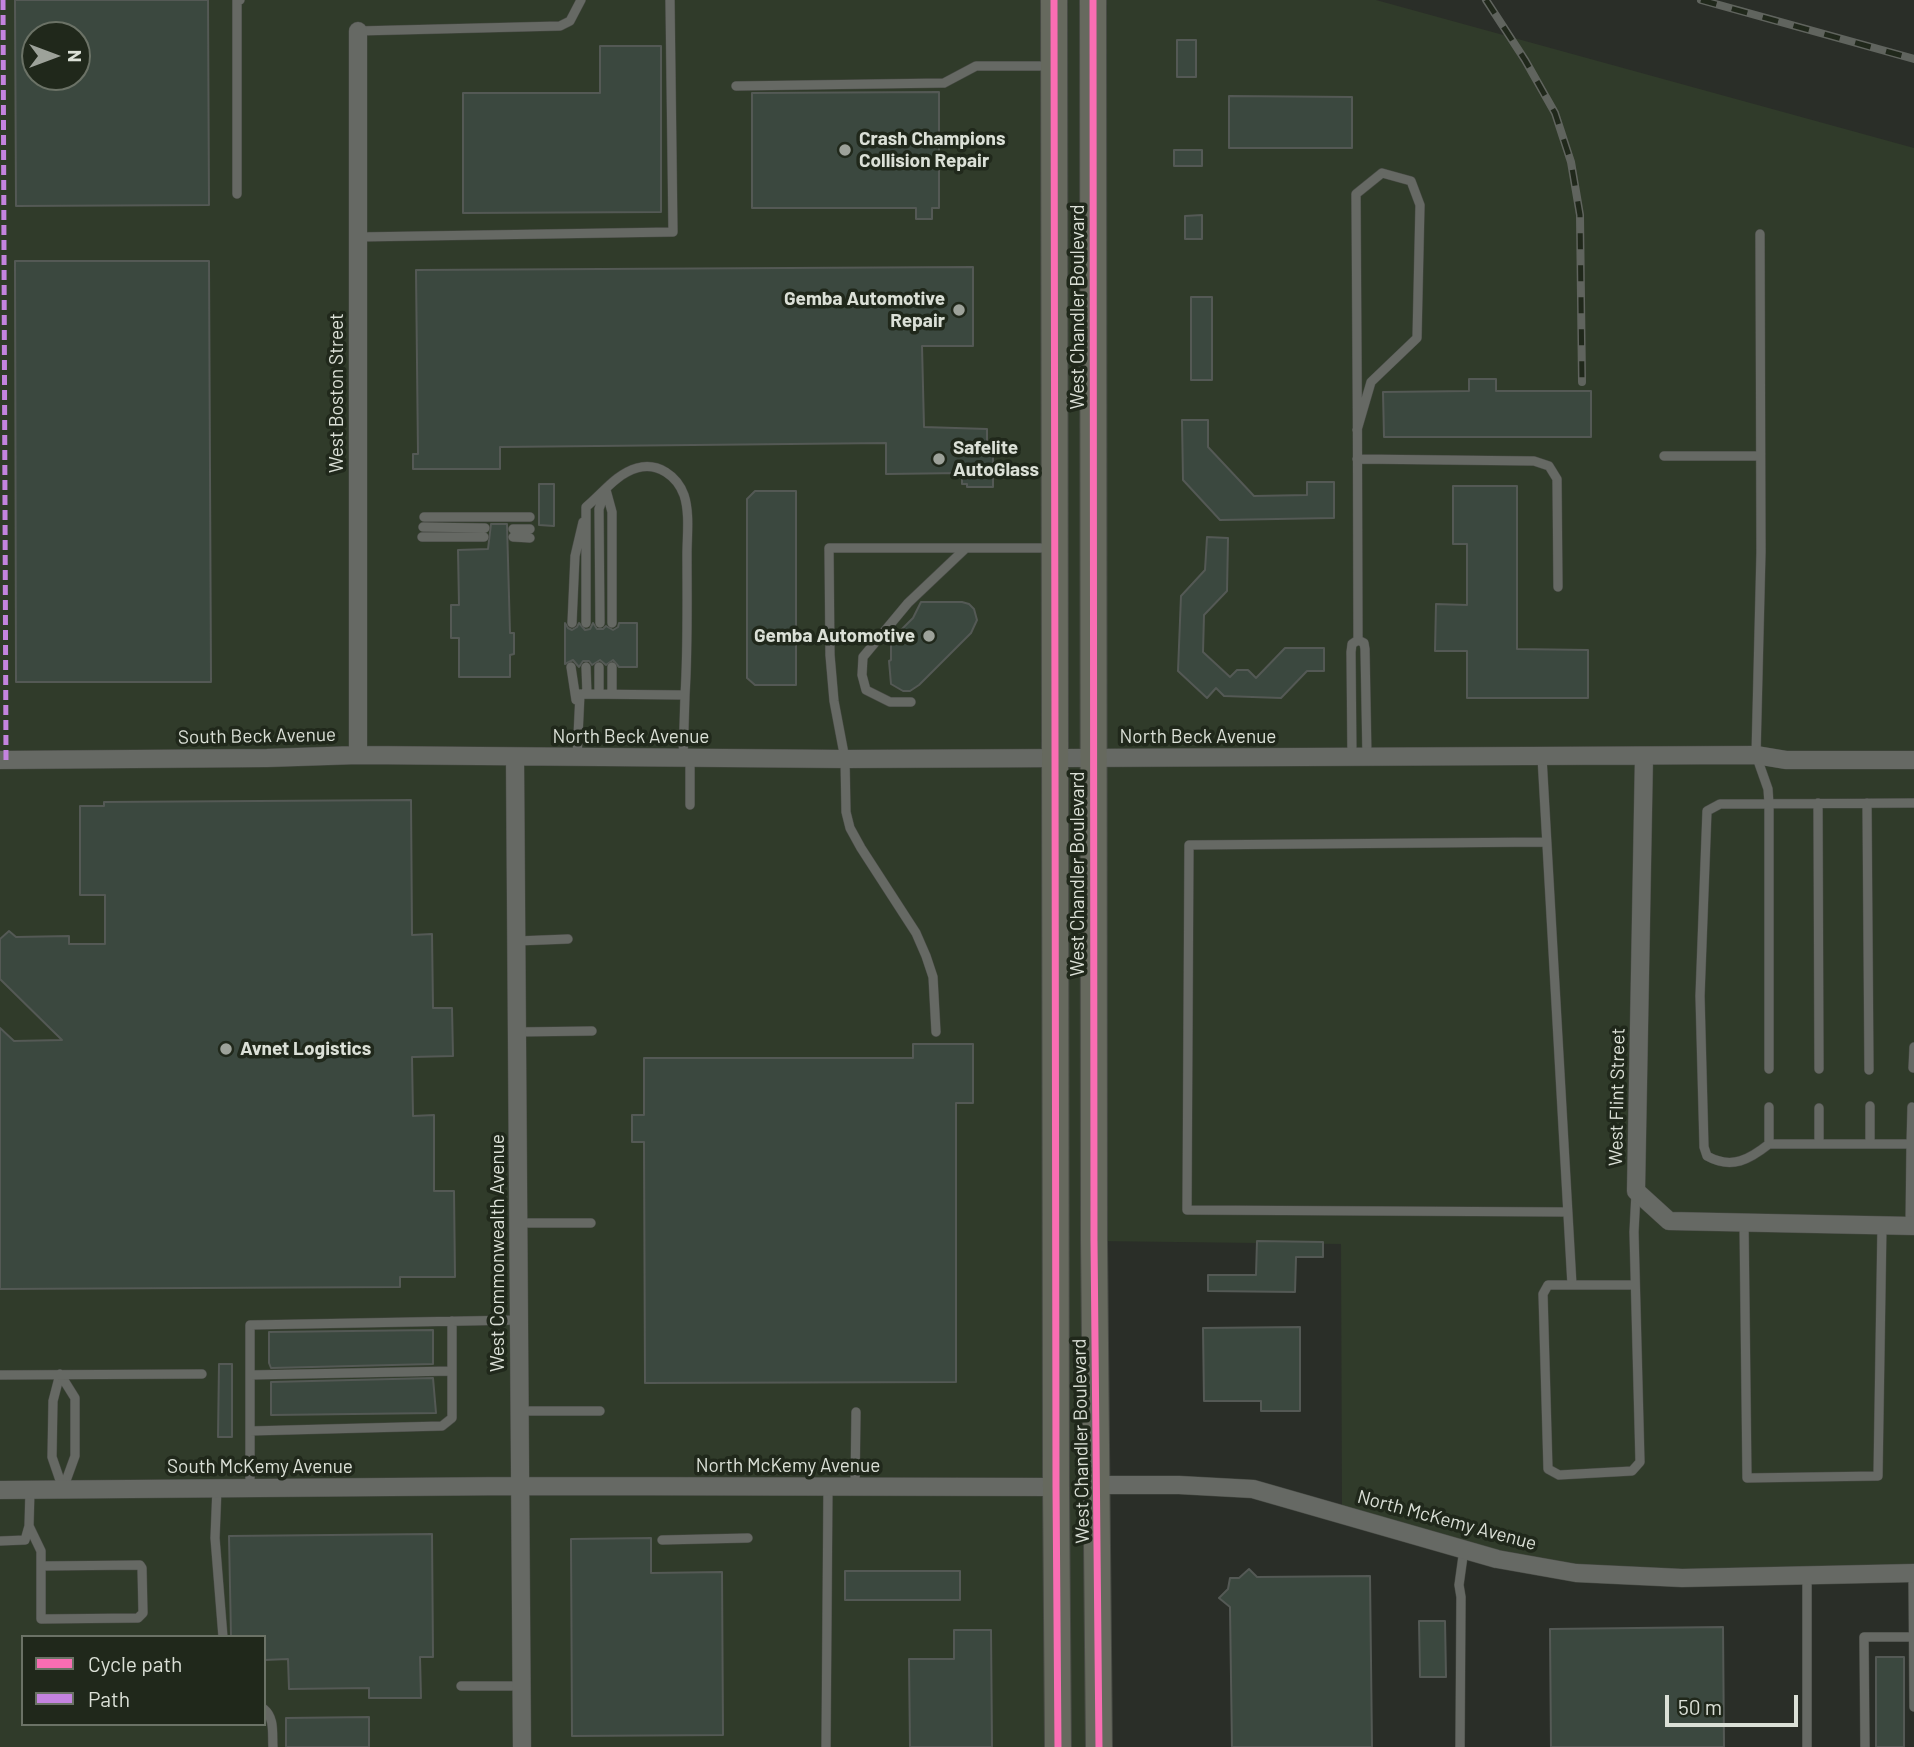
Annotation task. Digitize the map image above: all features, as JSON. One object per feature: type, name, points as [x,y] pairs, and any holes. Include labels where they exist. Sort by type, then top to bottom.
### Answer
[{"type":"main road","name":"West Chandler Boulevard","points":[[1054,0],[1058,1747]]},
{"type":"main road","name":"West Chandler Boulevard","points":[[1093,0],[1094,1241],[1099,1747]]},
{"type":"main road","points":[[1054,66],[1072,82],[1076,99],[1076,175],[1093,199]]},
{"type":"street","name":"West Boston Street","points":[[358,31],[358,755]]},
{"type":"street","name":"South Beck Avenue","points":[[0,760],[358,755],[515,758]]},
{"type":"street","name":"North Beck Avenue","points":[[515,758],[1093,759],[1756,755],[1786,760],[1914,760]]},
{"type":"street","name":"West Flint Street","points":[[1644,756],[1636,1191],[1670,1221],[1912,1226]]},
{"type":"street","name":"West Commonwealth Avenue","points":[[515,758],[522,1747]]},
{"type":"street","name":"North McKemy Avenue","points":[[1098,1485],[1253,1489],[1497,1559],[1576,1573],[1682,1578],[1913,1573]]},
{"type":"street","name":"North McKemy Avenue","points":[[520,1486],[1056,1487]]},
{"type":"street","name":"South McKemy Avenue","points":[[0,1490],[520,1486]]},
{"type":"lane","points":[[237,194],[237,0],[240,0]]},
{"type":"lane","points":[[358,31],[560,26],[570,21],[581,0]]},
{"type":"lane","points":[[358,237],[673,232],[670,0]]},
{"type":"lane","points":[[736,86],[944,83],[976,66],[1054,66]]},
{"type":"lane","points":[[1357,430],[1371,382],[1417,338],[1420,205],[1411,181],[1382,173],[1356,194],[1357,459],[1358,640]]},
{"type":"lane","points":[[1760,234],[1761,552],[1756,755],[1768,789],[1769,804],[1769,1069]]},
{"type":"lane","points":[[1664,456],[1759,456]]},
{"type":"lane","points":[[1357,459],[1534,461],[1549,466],[1557,479],[1558,587]]},
{"type":"lane","points":[[572,623],[575,556],[586,507],[616,478],[636,468],[650,466],[663,470],[674,479],[684,496],[686,508],[688,648],[685,695],[690,805]]},
{"type":"lane","points":[[600,623],[599,509],[606,490]]},
{"type":"lane","points":[[606,490],[612,512],[612,623]]},
{"type":"lane","points":[[586,507],[586,623]]},
{"type":"lane","points":[[484,533],[423,527],[530,517]]},
{"type":"lane","points":[[513,533],[530,534]]},
{"type":"lane","points":[[936,1032],[933,977],[926,956],[916,933],[850,828],[846,812],[845,759],[834,701],[830,655],[830,548],[1055,548]]},
{"type":"lane","points":[[911,702],[890,702],[866,690],[862,675],[863,657],[908,603],[966,548]]},
{"type":"lane","points":[[1358,640],[1352,644],[1351,652],[1360,757]]},
{"type":"lane","points":[[1358,640],[1364,643],[1365,649],[1360,757]]},
{"type":"lane","points":[[571,667],[578,709]]},
{"type":"lane","points":[[586,667],[587,694]]},
{"type":"lane","points":[[599,667],[599,694]]},
{"type":"lane","points":[[612,667],[612,693]]},
{"type":"lane","points":[[577,758],[580,694],[685,695]]},
{"type":"lane","points":[[1542,757],[1572,1285]]},
{"type":"lane","points":[[1818,803],[1819,1069]]},
{"type":"lane","points":[[1867,803],[1869,1070]]},
{"type":"lane","points":[[1913,1144],[1769,1143],[1748,1160],[1718,1162],[1707,1156],[1704,1147],[1700,996],[1707,811],[1720,804],[1914,803]]},
{"type":"lane","points":[[1545,842],[1189,845],[1187,1210],[1567,1212]]},
{"type":"lane","points":[[517,941],[568,939]]},
{"type":"lane","points":[[517,1032],[592,1031]]},
{"type":"lane","points":[[1913,1068],[1914,1047]]},
{"type":"lane","points":[[1870,1106],[1870,1144]]},
{"type":"lane","points":[[1769,1107],[1769,1143]]},
{"type":"lane","points":[[1912,1107],[1912,1226]]},
{"type":"lane","points":[[1819,1108],[1819,1144]]},
{"type":"lane","points":[[1635,1285],[1548,1285],[1543,1294],[1548,1469],[1559,1475],[1632,1471],[1640,1462],[1635,1285],[1636,1191]]},
{"type":"lane","points":[[1744,1222],[1747,1478],[1878,1476],[1882,1225]]},
{"type":"lane","points":[[518,1223],[591,1223]]},
{"type":"lane","points":[[250,1488],[250,1325],[519,1320]]},
{"type":"lane","points":[[250,1431],[442,1426],[452,1418],[452,1321]]},
{"type":"lane","points":[[250,1375],[452,1371]]},
{"type":"lane","points":[[60,1374],[75,1398],[75,1456],[63,1489]]},
{"type":"lane","points":[[60,1374],[53,1401],[52,1457],[63,1489]]},
{"type":"lane","points":[[0,1375],[202,1374]]},
{"type":"lane","points":[[520,1411],[600,1411]]},
{"type":"lane","points":[[855,1487],[856,1412]]},
{"type":"lane","points":[[826,1747],[828,1487]]},
{"type":"lane","points":[[217,1488],[215,1538],[223,1635]]},
{"type":"lane","points":[[0,1541],[25,1540],[29,1526],[30,1490]]},
{"type":"lane","points":[[29,1526],[41,1551],[41,1566],[41,1619],[138,1618],[143,1613],[140,1565],[41,1566]]},
{"type":"lane","points":[[662,1539],[748,1538]]},
{"type":"lane","points":[[1460,1747],[1459,1585],[1464,1549]]},
{"type":"lane","points":[[1913,1573],[1914,1707]]},
{"type":"lane","points":[[1807,1575],[1807,1747]]},
{"type":"lane","points":[[1865,1747],[1864,1637],[1913,1637]]},
{"type":"lane","points":[[461,1686],[522,1686]]},
{"type":"lane","points":[[266,1710],[272,1721],[273,1747]]},
{"type":"shaded area","points":[[0,0],[1376,0],[1914,148],[1914,1573],[1576,1573],[1342,1513],[1341,1244],[1094,1241],[1098,1747],[0,1747]]},
{"type":"building","points":[[15,0],[208,0],[209,205],[16,206]]},
{"type":"building","points":[[1177,40],[1196,40],[1196,77],[1177,77]]},
{"type":"building","points":[[600,46],[661,46],[661,212],[463,213],[463,93],[600,93]]},
{"type":"building","name":"Crash Champions Collision Repair","points":[[939,92],[939,208],[932,208],[932,219],[916,219],[916,208],[752,208],[752,93]]},
{"type":"building","points":[[1229,96],[1352,97],[1352,148],[1229,148]]},
{"type":"building","points":[[1174,150],[1202,150],[1202,166],[1174,166]]},
{"type":"building","points":[[1202,215],[1202,239],[1185,239],[1185,216]]},
{"type":"building","points":[[15,261],[209,261],[211,682],[16,682]]},
{"type":"building","points":[[973,267],[973,346],[922,346],[924,427],[987,429],[987,442],[993,445],[993,487],[967,487],[967,484],[962,484],[962,473],[886,474],[886,443],[500,447],[500,469],[413,469],[413,454],[418,454],[416,270]]},
{"type":"building","points":[[1191,297],[1212,297],[1212,380],[1191,380]]},
{"type":"building","points":[[1469,379],[1496,379],[1496,391],[1591,391],[1591,437],[1384,437],[1383,392],[1469,391]]},
{"type":"building","points":[[1182,420],[1208,420],[1208,447],[1254,496],[1307,495],[1307,482],[1334,482],[1334,518],[1220,520],[1183,480]]},
{"type":"building","points":[[539,484],[554,484],[554,526],[539,525]]},
{"type":"building","points":[[1453,486],[1517,486],[1517,649],[1588,650],[1588,698],[1467,698],[1467,651],[1435,651],[1436,604],[1467,605],[1467,544],[1453,544]]},
{"type":"building","points":[[755,491],[796,491],[796,685],[755,685],[747,678],[747,499]]},
{"type":"building","points":[[491,524],[507,524],[510,633],[514,633],[510,677],[459,677],[459,638],[451,638],[451,605],[459,605],[458,550],[488,549]]},
{"type":"building","points":[[1207,537],[1228,538],[1227,591],[1204,615],[1203,652],[1230,677],[1237,670],[1248,670],[1256,678],[1285,648],[1324,648],[1324,671],[1307,671],[1281,698],[1224,696],[1216,688],[1207,698],[1178,671],[1181,596],[1205,570]]},
{"type":"building","points":[[921,602],[969,604],[974,609],[977,620],[971,633],[919,685],[910,691],[903,691],[891,684],[891,640],[913,618]]},
{"type":"building","points":[[565,623],[572,630],[579,623],[585,630],[590,629],[593,623],[597,629],[606,626],[613,630],[619,623],[637,623],[637,667],[619,667],[613,660],[606,665],[600,660],[592,665],[589,661],[583,661],[579,667],[573,660],[565,664]]},
{"type":"building","name":"Avnet Logistics","points":[[411,800],[412,935],[432,934],[433,1008],[452,1008],[453,1056],[412,1057],[413,1116],[434,1115],[434,1191],[454,1191],[455,1277],[400,1277],[400,1287],[0,1289],[0,1028],[14,1041],[62,1040],[0,979],[0,939],[9,931],[16,937],[69,936],[69,944],[105,944],[105,895],[80,895],[80,806],[104,806],[104,802]]},
{"type":"building","points":[[913,1044],[973,1044],[973,1103],[956,1103],[956,1382],[645,1383],[644,1142],[632,1142],[632,1115],[644,1115],[644,1058],[913,1058]]},
{"type":"building","points":[[1257,1241],[1323,1242],[1323,1257],[1296,1257],[1295,1292],[1208,1291],[1208,1275],[1256,1275]]},
{"type":"building","points":[[1300,1327],[1300,1411],[1261,1411],[1261,1401],[1204,1401],[1203,1328]]},
{"type":"building","points":[[433,1330],[433,1364],[271,1368],[269,1363],[269,1332]]},
{"type":"building","points":[[219,1364],[232,1364],[232,1437],[218,1437]]},
{"type":"building","points":[[433,1378],[436,1413],[271,1415],[271,1382]]},
{"type":"building","points":[[432,1534],[433,1657],[420,1657],[421,1698],[369,1698],[369,1688],[289,1689],[288,1659],[266,1660],[266,1635],[231,1635],[229,1536]]},
{"type":"building","points":[[651,1538],[651,1573],[722,1572],[723,1735],[572,1736],[571,1539]]},
{"type":"building","points":[[1249,1569],[1257,1577],[1370,1576],[1372,1747],[1232,1747],[1230,1607],[1219,1598],[1228,1589],[1230,1578],[1239,1578]]},
{"type":"building","points":[[845,1571],[960,1571],[960,1600],[845,1600]]},
{"type":"building","points":[[1419,1621],[1445,1621],[1446,1677],[1420,1677]]},
{"type":"building","points":[[1723,1627],[1724,1747],[1551,1747],[1550,1629]]},
{"type":"building","points":[[954,1630],[991,1630],[992,1747],[910,1747],[909,1659],[954,1659]]},
{"type":"building","points":[[1876,1657],[1904,1657],[1904,1747],[1876,1747]]},
{"type":"building","points":[[369,1717],[369,1747],[286,1747],[286,1718]]},
{"type":"railway","points":[[1486,0],[1555,113],[1571,162],[1580,215],[1582,382]]},
{"type":"railway","points":[[1701,0],[1914,59]]},
{"type":"marked path","points":[[3,0],[6,760]]},
{"type":"cycle path","points":[[1054,0],[1058,1747]]},
{"type":"cycle path","points":[[1093,0],[1094,1241],[1099,1747]]},
{"type":"place","name":"Crash Champions Collision Repair","points":[[845,150]]},
{"type":"place","name":"Gemba Automotive Repair","points":[[959,310]]},
{"type":"place","name":"Safelite AutoGlass","points":[[939,459]]},
{"type":"place","name":"Gemba Automotive","points":[[929,636]]},
{"type":"place","name":"Avnet Logistics","points":[[226,1049]]}]
